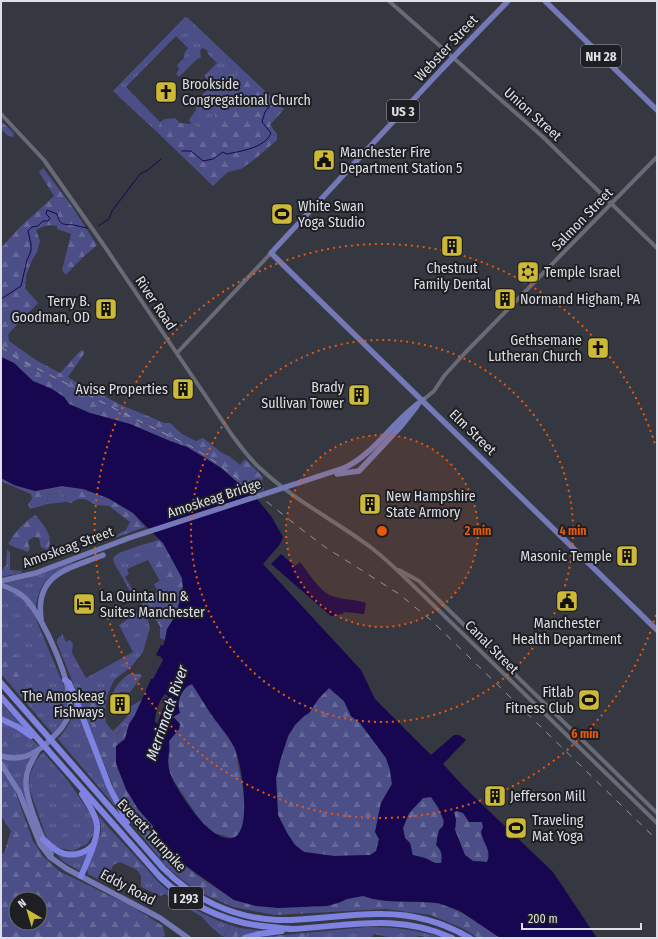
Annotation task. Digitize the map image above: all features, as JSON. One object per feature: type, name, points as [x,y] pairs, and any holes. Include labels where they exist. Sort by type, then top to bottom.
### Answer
[{"type":"highway","points":[[65,680],[69,683],[77,702],[114,799],[132,832]]},
{"type":"highway","name":"Everett Turnpike","points":[[1,683],[163,868],[184,887],[208,902],[234,912],[262,918],[290,920],[369,914],[397,914],[438,923],[470,938]]},
{"type":"highway","name":"Everett Turnpike","points":[[1,696],[147,864],[167,884],[205,910],[236,921],[258,926],[291,929],[366,922],[394,923],[422,927],[452,938]]},
{"type":"highway","points":[[1,720],[28,733],[47,749]]},
{"type":"highway","points":[[72,778],[86,800],[96,820],[97,834],[81,876]]},
{"type":"highway","points":[[43,839],[57,851],[66,854],[84,852],[94,843]]},
{"type":"highway","points":[[245,938],[259,934],[291,929]]},
{"type":"main road","name":"Webster Street","points":[[271,253],[508,1]]},
{"type":"main road","name":"NH 28","points":[[545,1],[657,110]]},
{"type":"main road","name":"Elm Street","points":[[271,253],[657,630]]},
{"type":"main road","points":[[323,476],[356,462],[410,409],[423,400]]},
{"type":"main road","points":[[323,476],[359,471],[423,400]]},
{"type":"main road","name":"Amoskeag Bridge","points":[[142,533],[323,476]]},
{"type":"main road","name":"Amoskeag Street","points":[[1,581],[36,573],[142,533]]},
{"type":"main road","name":"Amoskeag Street","points":[[42,621],[40,609],[41,598],[45,587],[52,579],[60,573],[103,555]]},
{"type":"main road","points":[[1,585],[15,590],[24,597],[42,621],[70,695],[69,713],[66,722],[57,733],[38,750],[25,757],[15,759],[1,756]]},
{"type":"main road","name":"Eddy Road","points":[[38,750],[27,772],[26,781],[28,796],[43,839],[56,861]]},
{"type":"main road","name":"Eddy Road","points":[[1,764],[19,792],[40,844],[45,851],[67,869],[160,918],[188,938]]},
{"type":"street","name":"Union Street","points":[[389,1],[543,137],[657,248]]},
{"type":"street","name":"River Road","points":[[1,114],[44,160],[232,435],[268,476],[298,499]]},
{"type":"street","name":"Salmon Street","points":[[423,400],[434,391],[444,376],[463,355],[657,157]]},
{"type":"street","points":[[177,353],[271,253]]},
{"type":"street","name":"Canal Street","points":[[298,499],[368,546],[397,569],[657,824]]},
{"type":"street","name":"Canal Street","points":[[397,569],[412,576],[423,586],[657,813]]},
{"type":"green space","points":[[185,17],[188,18],[228,56],[227,62],[242,80],[233,99],[213,128],[200,128],[191,124],[189,120],[196,110],[195,102],[212,85],[204,76],[217,63],[208,54],[207,50],[202,48],[200,51],[201,57],[179,77],[176,74],[179,69],[177,65],[184,58],[185,52],[188,48],[176,36],[126,87],[160,122],[157,132],[113,91]]},
{"type":"green space","points":[[228,56],[284,109],[270,125],[277,134],[277,140],[241,169],[228,172],[213,186],[157,132],[160,122],[165,119],[175,118],[180,123],[191,124],[200,128],[213,128],[216,122],[214,110],[230,91],[239,88],[242,80],[227,62]]},
{"type":"green space","points":[[1,121],[14,133],[13,137],[8,136],[1,129]]},
{"type":"green space","points":[[43,168],[71,205],[97,245],[66,275],[62,270],[71,234],[57,229],[57,226],[54,225],[42,227],[36,230],[40,241],[37,252],[32,260],[26,276],[25,288],[38,303],[10,332],[8,335],[9,341],[36,360],[60,373],[80,351],[83,350],[84,354],[68,377],[92,392],[94,389],[119,404],[164,423],[170,423],[182,434],[196,441],[203,438],[240,465],[245,459],[263,477],[262,481],[264,490],[251,494],[221,468],[187,447],[130,424],[90,413],[69,404],[64,397],[52,389],[33,382],[14,363],[1,357],[1,248],[19,228],[54,196],[39,172]]},
{"type":"green space","points":[[1,478],[14,485],[35,491],[62,486],[83,489],[108,498],[133,513],[145,527],[115,538],[118,534],[126,530],[130,522],[109,506],[96,505],[85,499],[78,499],[71,503],[65,502],[64,492],[47,495],[48,504],[30,509],[28,504],[32,499],[31,494],[1,481]]},
{"type":"green space","points":[[64,492],[65,502],[48,504],[47,495]]},
{"type":"green space","points":[[35,515],[42,522],[49,536],[50,541],[47,550],[41,547],[39,538],[34,537],[29,540],[28,543],[30,548],[28,552],[8,544],[20,528]]},
{"type":"green space","points":[[159,540],[163,543],[182,578],[183,588],[176,615],[167,629],[165,640],[160,638],[160,626],[151,613],[152,612],[150,610],[149,612],[136,598],[142,595],[147,605],[160,610],[168,597],[167,583],[163,579],[160,581],[148,560],[157,551],[145,550],[141,545]]},
{"type":"green space","points":[[141,545],[145,550],[157,551],[148,560],[127,569],[129,574],[125,577],[134,592],[130,591],[114,563],[113,558],[119,553]]},
{"type":"green space","points":[[7,549],[10,553],[10,570],[22,571],[21,573],[1,577],[1,571],[6,565]]},
{"type":"green space","points":[[73,562],[52,575],[43,584],[36,608],[22,593],[5,583],[48,572]]},
{"type":"green space","points":[[163,579],[167,583],[168,597],[160,610],[147,605],[143,599],[158,592],[154,584]]},
{"type":"green space","points":[[1,588],[18,595],[28,604],[35,617],[66,691],[67,707],[62,722],[53,734],[1,674]]},
{"type":"green space","points":[[141,610],[147,617],[150,628],[143,652],[132,666],[114,680],[107,696],[105,715],[99,703],[83,691],[96,744],[57,643],[57,639],[63,634],[66,642],[70,640],[73,644],[72,653],[86,678],[133,652],[119,625]]},
{"type":"green space","points":[[1,640],[7,643],[26,670],[27,682],[16,684],[1,667]]},
{"type":"green space","points":[[129,674],[140,674],[142,676],[130,692],[120,692],[112,704],[110,703],[116,686]]},
{"type":"green space","points":[[192,684],[235,748],[243,789],[245,814],[243,827],[237,836],[232,838],[214,833],[202,823],[170,773],[168,760],[170,751],[169,741],[179,729],[180,724],[173,716],[184,689]]},
{"type":"green space","points":[[86,686],[95,690],[105,715],[106,723],[116,735],[125,726],[128,728],[125,739],[118,744],[116,764],[126,789],[138,809],[153,826],[155,839],[171,855],[234,900],[338,903],[361,896],[385,901],[420,901],[447,906],[479,923],[500,938],[478,938],[464,929],[431,915],[386,909],[275,915],[233,907],[199,892],[165,865],[132,823],[120,803],[96,744],[83,691]]},
{"type":"green space","points":[[329,688],[344,701],[351,716],[360,723],[386,758],[390,770],[392,784],[381,803],[375,832],[379,839],[377,851],[370,855],[334,856],[304,852],[295,845],[278,815],[276,779],[288,736],[295,725],[309,713],[319,698]]},
{"type":"green space","points":[[74,698],[115,806],[58,739],[66,729],[70,720],[73,711]]},
{"type":"green space","points":[[143,699],[128,728],[125,726],[115,735],[112,732],[126,718],[130,710],[128,708]]},
{"type":"green space","points":[[1,703],[23,727],[16,722],[1,716]]},
{"type":"green space","points":[[1,722],[25,733],[39,746],[31,751],[16,756],[1,753]]},
{"type":"green space","points":[[1,729],[7,736],[19,740],[20,745],[15,748],[1,744]]},
{"type":"green space","points":[[43,752],[69,782],[94,819],[95,832],[87,844],[73,851],[58,848],[47,839],[29,788],[30,775],[35,762]]},
{"type":"green space","points":[[33,756],[28,764],[23,779],[25,793],[33,818],[31,817],[20,789],[1,761],[1,758],[17,760]]},
{"type":"green space","points":[[1,770],[15,791],[33,841],[43,856],[59,871],[131,906],[163,926],[165,935],[163,938],[1,938],[1,854],[4,853],[11,831],[1,816]]},
{"type":"green space","points":[[431,797],[440,811],[444,822],[437,839],[441,854],[441,863],[435,863],[425,858],[412,855],[410,843],[405,838],[403,828],[409,813],[423,798]]},
{"type":"green space","points":[[457,811],[463,813],[471,820],[482,822],[483,838],[489,851],[489,858],[487,862],[473,861],[465,855],[455,830],[456,820],[454,812]]},
{"type":"green space","points":[[98,815],[109,828],[101,832],[101,825]]},
{"type":"green space","points":[[109,828],[146,868],[147,875],[141,876],[137,870],[120,862],[113,865],[108,878],[110,879],[105,883],[88,874],[87,868],[101,832]]},
{"type":"green space","points":[[89,850],[80,871],[64,862],[53,851],[62,855]]},
{"type":"green space","points":[[146,868],[163,887],[173,895],[206,915],[230,925],[223,937],[202,917],[165,894],[161,896],[141,887],[141,876],[147,875]]},
{"type":"green space","points":[[230,925],[240,928],[237,938],[223,938]]},
{"type":"green space","points":[[367,927],[406,930],[444,938],[428,938],[421,936],[410,938],[393,938],[374,934],[371,938],[308,938],[305,933]]},
{"type":"green space","points":[[240,928],[263,931],[242,938],[237,938]]},
{"type":"green space","points":[[305,933],[308,938],[252,938]]},
{"type":"water","points":[[1,357],[14,363],[33,381],[52,389],[64,397],[69,404],[90,413],[130,424],[187,447],[221,468],[257,499],[271,516],[283,537],[280,544],[263,564],[361,670],[375,699],[431,755],[454,735],[459,735],[466,740],[443,764],[464,787],[553,872],[597,938],[500,938],[460,911],[439,903],[388,901],[363,896],[347,899],[327,906],[278,908],[256,906],[234,900],[171,855],[155,839],[153,826],[138,809],[126,789],[116,763],[116,746],[125,739],[129,724],[135,715],[151,679],[153,679],[163,660],[161,657],[156,655],[161,645],[163,646],[167,629],[176,615],[183,588],[182,578],[163,543],[133,513],[108,498],[83,489],[62,486],[35,491],[14,485],[1,478]],"holes":[[[192,684],[210,713],[230,739],[237,755],[244,794],[244,808],[243,821],[240,831],[235,837],[226,838],[216,834],[206,826],[187,804],[170,773],[168,765],[169,741],[179,729],[180,724],[173,717],[180,713],[180,696],[188,686]],[[329,688],[344,701],[351,716],[360,723],[386,758],[390,770],[392,784],[381,803],[375,832],[379,839],[376,851],[370,855],[334,856],[304,852],[295,845],[278,815],[276,778],[288,736],[295,725],[309,713],[319,698]],[[165,694],[168,696],[167,707],[163,719],[158,724],[155,722],[156,715],[159,703]],[[431,797],[438,807],[444,821],[443,826],[439,830],[436,845],[442,853],[441,863],[435,863],[425,858],[413,855],[410,843],[405,838],[403,828],[409,813],[423,798]],[[457,811],[463,813],[469,822],[482,822],[483,827],[481,832],[488,850],[487,862],[473,861],[465,855],[455,830],[456,820],[454,812]]]},
{"type":"water","points":[[281,554],[295,566],[300,562],[314,581],[327,594],[366,603],[364,614],[345,612],[331,616],[271,564]]},
{"type":"waterway","points":[[182,151],[191,151],[203,161],[213,159],[223,152],[227,154],[245,150],[264,142],[271,133],[262,122],[265,112],[273,102]]},
{"type":"waterway","points":[[98,226],[109,219],[112,211],[140,174],[148,170],[161,159]]},
{"type":"waterway","points":[[1,299],[21,286],[27,260],[31,251],[28,231],[32,227],[38,226],[43,221],[48,221],[50,218],[46,214],[47,210],[57,214],[59,221],[62,224],[87,228]]},
{"type":"waterway","name":"Merrimack River","points":[[160,727],[169,703]]},
{"type":"railway","points":[[1,347],[17,358],[190,446],[211,459],[325,547],[399,594],[432,621],[657,840]]},
{"type":"place","name":"Brookside Congregational Church","points":[[166,92]]},
{"type":"place","name":"Manchester Fire Department Station 5","points":[[324,160]]},
{"type":"place","name":"White Swan Yoga Studio","points":[[282,214]]},
{"type":"place","name":"Chestnut Family Dental","points":[[452,246]]},
{"type":"place","name":"Temple Israel","points":[[528,272]]},
{"type":"place","name":"Normand Higham, PA","points":[[505,299]]},
{"type":"place","name":"Terry B. Goodman, OD","points":[[106,309]]},
{"type":"place","name":"Gethsemane Lutheran Church","points":[[598,348]]},
{"type":"place","name":"Avise Properties","points":[[183,389]]},
{"type":"place","name":"Brady Sullivan Tower","points":[[359,395]]},
{"type":"place","name":"New Hampshire State Armory","points":[[370,504]]},
{"type":"place","name":"Masonic Temple","points":[[627,556]]},
{"type":"place","name":"Manchester Health Department","points":[[567,601]]},
{"type":"place","name":"La Quinta Inn & Suites Manchester","points":[[84,604]]},
{"type":"place","name":"Fitlab Fitness Club","points":[[589,700]]},
{"type":"place","name":"The Amoskeag Fishways","points":[[120,704]]},
{"type":"place","name":"Jefferson Mill","points":[[495,796]]},
{"type":"place","name":"Traveling Mat Yoga","points":[[516,828]]}]
